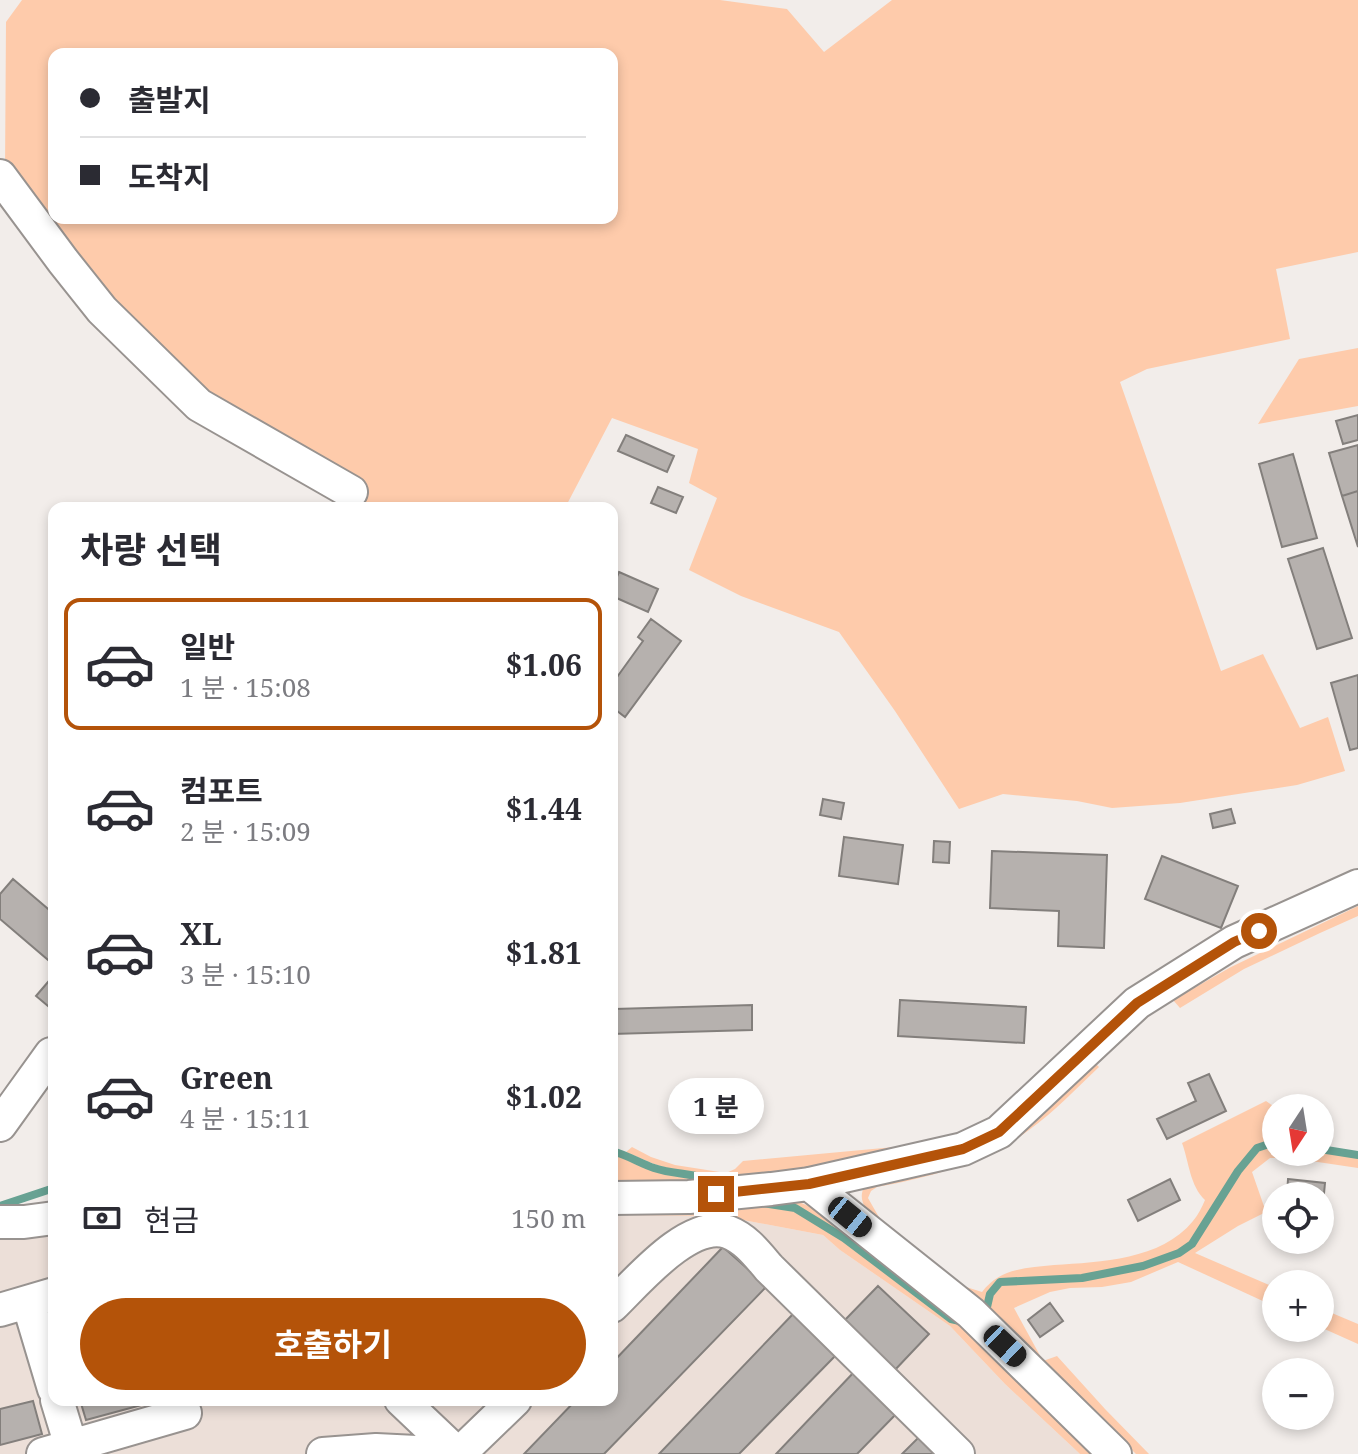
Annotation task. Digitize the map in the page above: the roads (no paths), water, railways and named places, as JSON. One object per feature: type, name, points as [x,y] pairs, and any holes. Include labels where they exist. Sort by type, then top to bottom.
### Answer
[{"type":"street","points":[[0,176],[102,310],[199,405],[351,492]]},
{"type":"street","points":[[618,1198],[689,1197],[809,1184],[963,1149],[999,1132],[1137,1003],[1234,942],[1358,886]]},
{"type":"street","points":[[0,1125],[48,1058]]},
{"type":"street","points":[[809,1184],[971,1313],[1115,1454]]},
{"type":"street","points":[[0,1222],[48,1219]]},
{"type":"street","points":[[618,1300],[671,1249],[700,1232],[726,1231],[751,1246],[769,1268],[958,1454]]},
{"type":"street","points":[[27,1302],[48,1370]]},
{"type":"street","points":[[57,1406],[57,1450],[185,1413]]},
{"type":"street","points":[[407,1406],[458,1454]]},
{"type":"street","points":[[323,1454],[376,1450],[458,1454],[509,1406]]},
{"type":"waterway","points":[[987,1307],[990,1294],[1000,1282],[1082,1278],[1143,1266],[1179,1253],[1192,1244],[1238,1171],[1257,1148],[1262,1146]]},
{"type":"waterway","points":[[1334,1151],[1358,1155]]},
{"type":"waterway","points":[[618,1153],[654,1168],[717,1182]]},
{"type":"waterway","points":[[0,1206],[48,1190]]},
{"type":"waterway","points":[[762,1203],[795,1208],[844,1238],[951,1319],[964,1322]]}]
